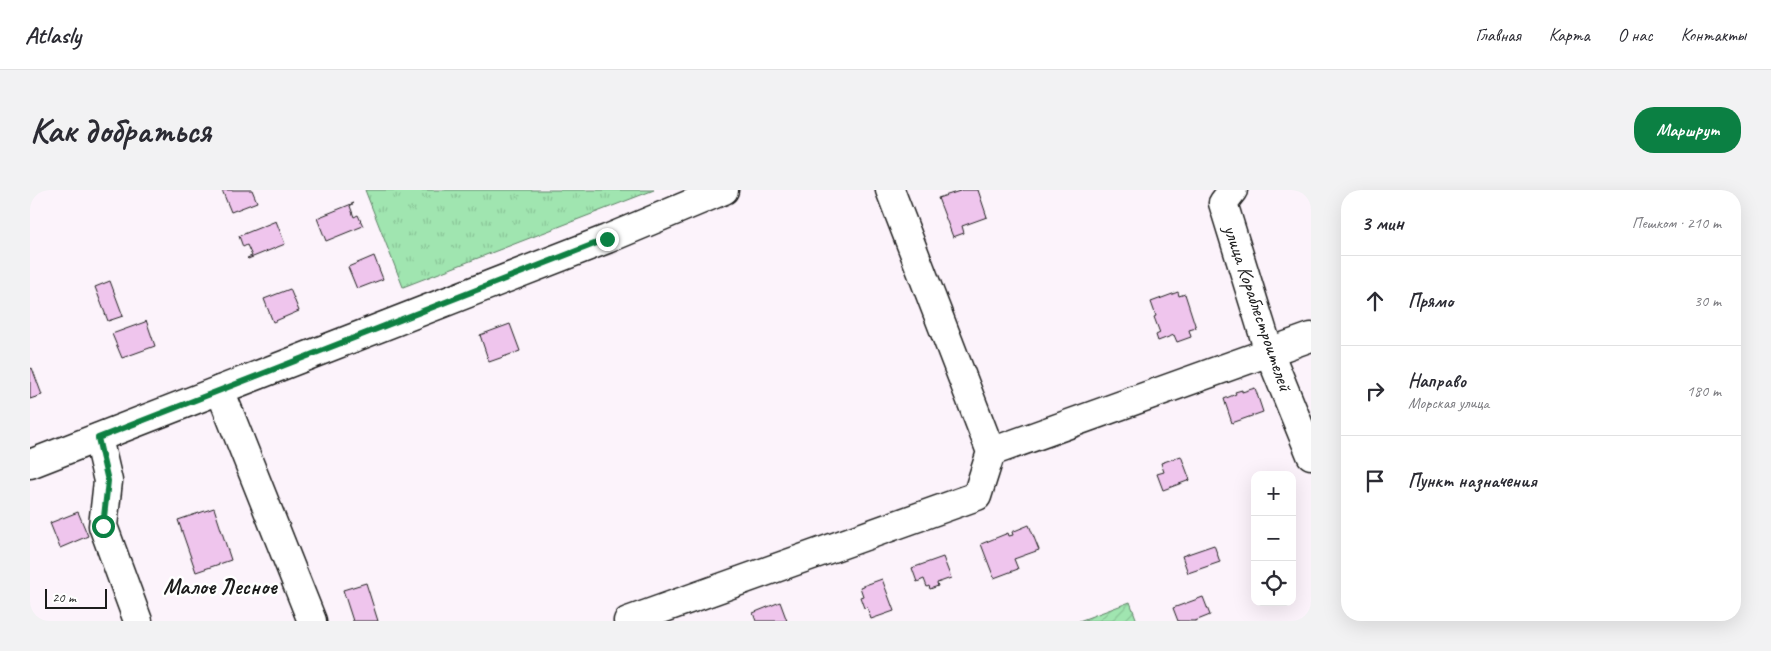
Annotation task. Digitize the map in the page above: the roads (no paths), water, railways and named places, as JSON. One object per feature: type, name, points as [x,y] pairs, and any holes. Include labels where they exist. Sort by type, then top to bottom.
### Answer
[{"type":"street","points":[[30,464],[607,239],[724,190]]},
{"type":"street","points":[[628,621],[976,496],[991,452],[890,190]]},
{"type":"street","name":"улица Кораблестроителей","points":[[1233,190],[1223,203],[1269,352],[1311,455]]},
{"type":"street","points":[[991,452],[1311,337]]},
{"type":"street","points":[[220,390],[312,621]]},
{"type":"street","points":[[98,438],[108,481],[103,526],[138,621]]},
{"type":"district","name":"Малое Лесное","points":[[220,587]]}]
